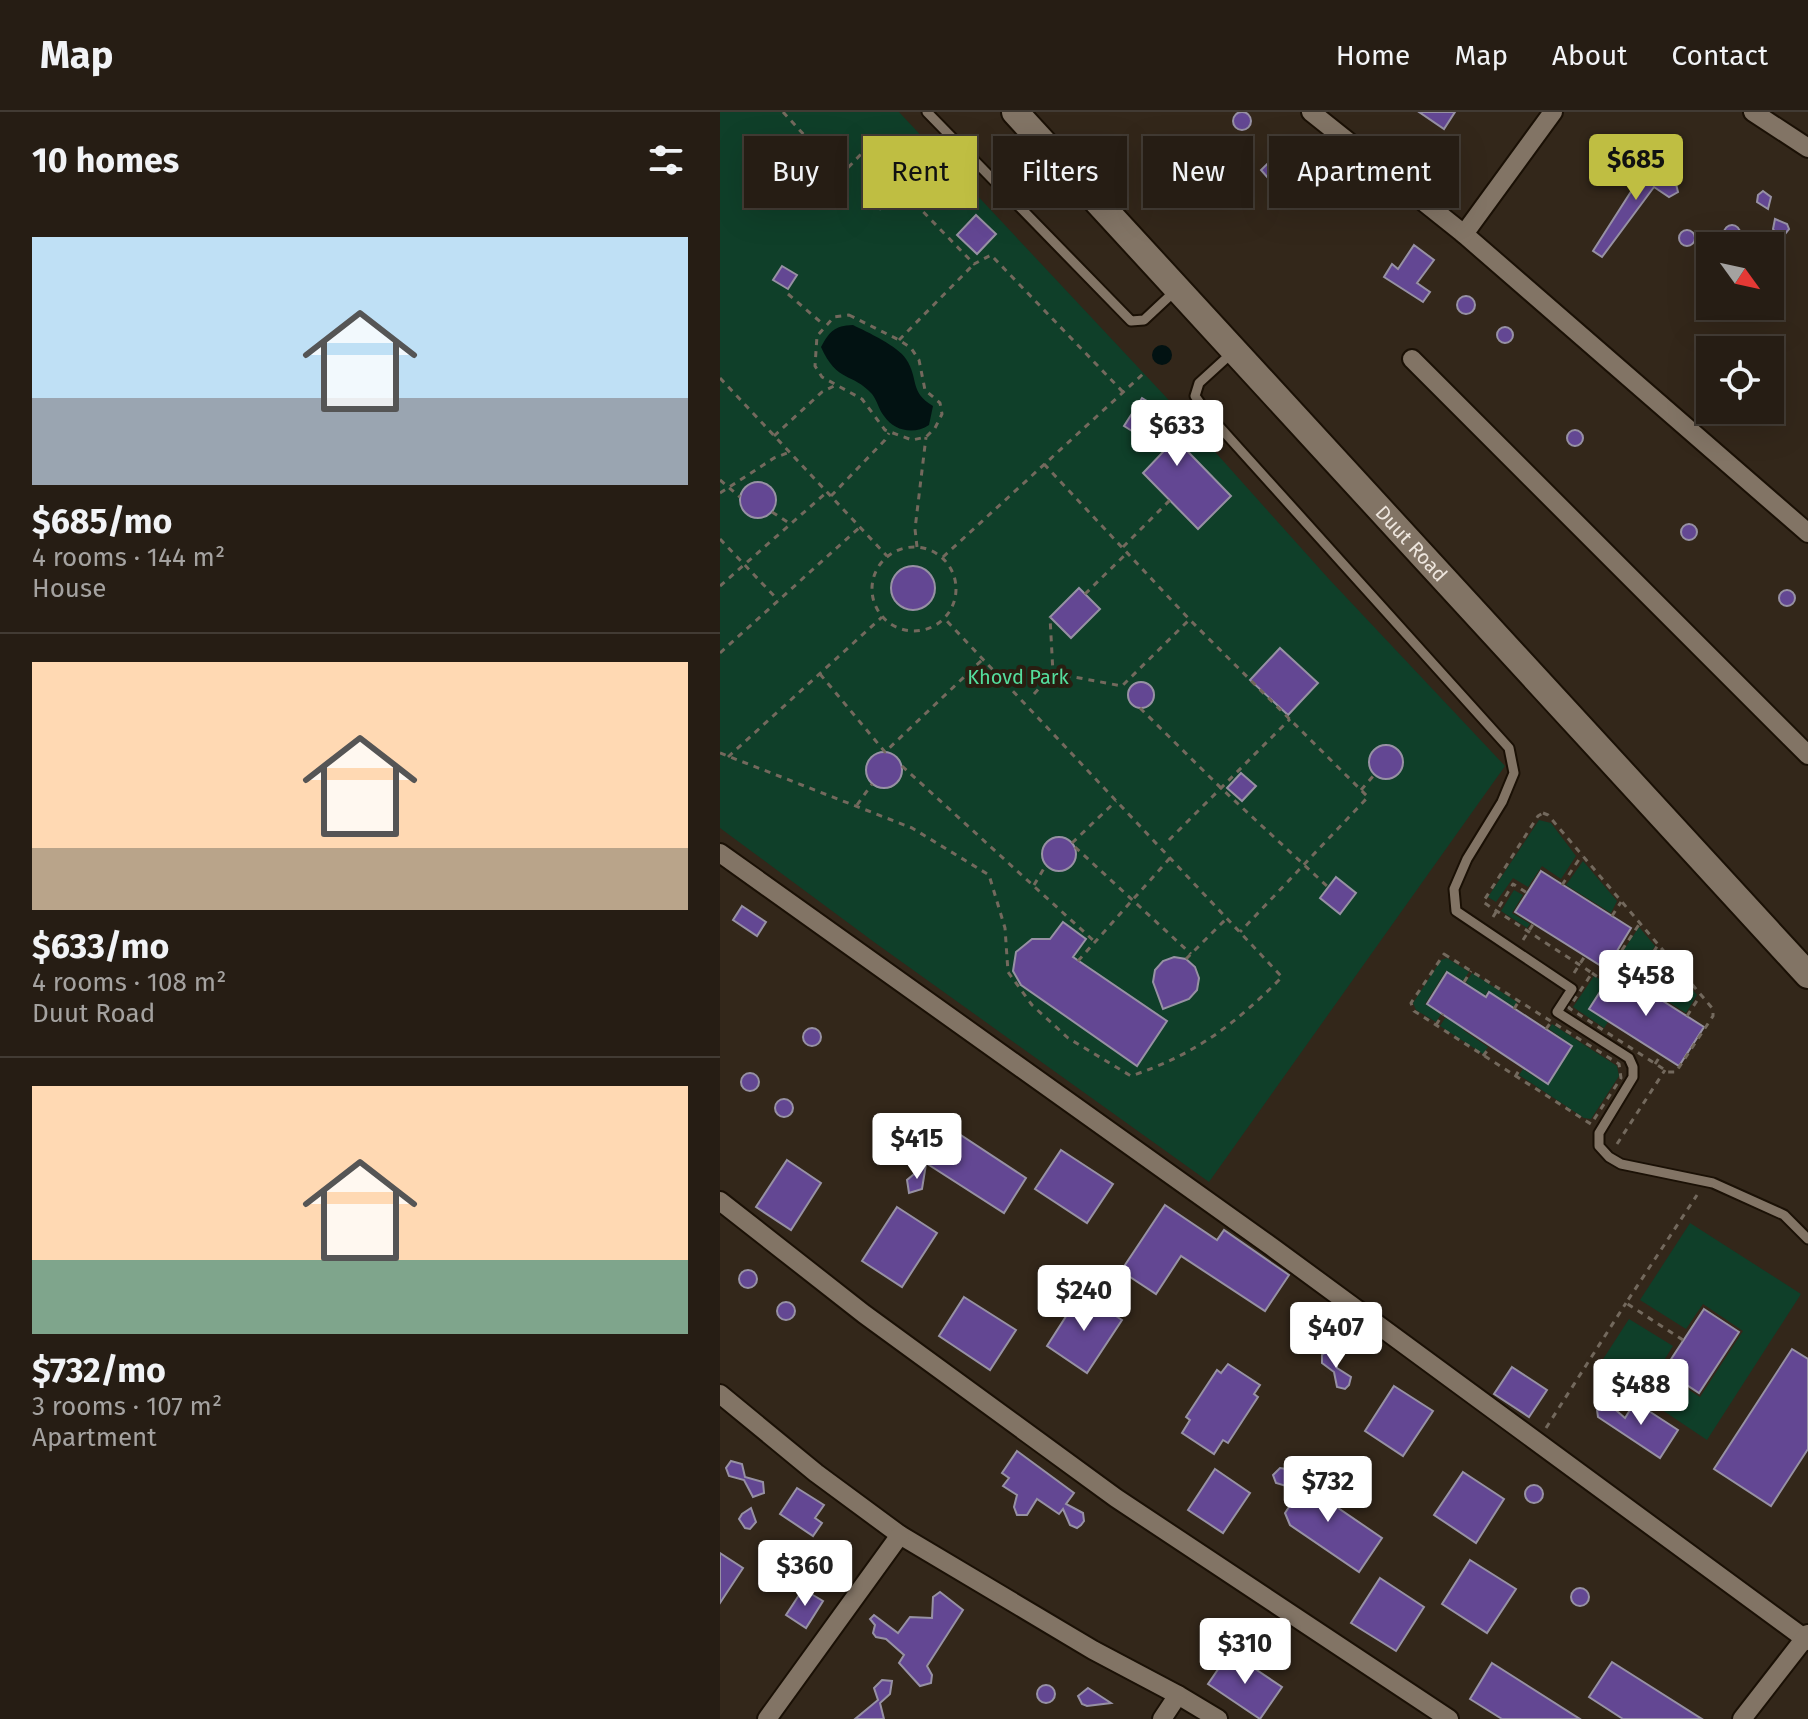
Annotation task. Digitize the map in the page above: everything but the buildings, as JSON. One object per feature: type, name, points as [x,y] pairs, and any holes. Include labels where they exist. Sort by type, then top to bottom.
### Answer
[{"type":"main road","name":"Duut Road","points":[[1015,112],[1037,136]]},
{"type":"main road","name":"Duut Road","points":[[1103,208],[1808,975]]},
{"type":"street","points":[[1311,112],[1464,234],[1808,533]]},
{"type":"street","points":[[1464,234],[1553,112]]},
{"type":"street","points":[[1753,112],[1808,148]]},
{"type":"street","points":[[1412,359],[1808,755]]},
{"type":"street","points":[[720,853],[1272,1247],[1807,1638],[1742,1719]]},
{"type":"street","points":[[720,1201],[864,1314],[1116,1498],[1449,1719]]},
{"type":"street","points":[[720,1394],[816,1473],[900,1535],[1093,1650],[1218,1719]]},
{"type":"street","points":[[767,1719],[900,1535]]},
{"type":"street","points":[[1162,1719],[1178,1695]]},
{"type":"lane","points":[[927,112],[993,183]]},
{"type":"lane","points":[[1018,208],[1131,321],[1144,320],[1177,289]]},
{"type":"lane","points":[[1233,352],[1199,383],[1195,396],[1509,748],[1514,773],[1502,802],[1467,859],[1454,889],[1456,911],[1572,989],[1557,1012],[1629,1058],[1633,1077],[1599,1133],[1599,1146],[1621,1164],[1705,1181],[1784,1215],[1808,1239]]},
{"type":"path","points":[[783,112],[841,175],[864,151],[974,264]]},
{"type":"path","points":[[899,340],[974,264],[991,255],[1123,392]]},
{"type":"path","points":[[788,294],[824,326]]},
{"type":"path","points":[[849,315],[911,348],[919,360],[925,390],[940,403],[942,414],[935,428],[926,437],[912,440],[889,433],[874,418],[862,399],[822,377],[815,366],[817,336],[824,326],[834,317],[849,315]]},
{"type":"path","points":[[943,557],[1143,374]]},
{"type":"path","points":[[720,378],[887,556]]},
{"type":"path","points":[[774,436],[822,392],[836,385]]},
{"type":"path","points":[[720,586],[790,523],[829,494],[889,433]]},
{"type":"path","points":[[917,547],[915,529],[926,437]]},
{"type":"path","points":[[720,493],[774,458],[790,452]]},
{"type":"path","points":[[1044,464],[1190,620],[1368,797],[1240,932]]},
{"type":"path","points":[[720,480],[740,497]]},
{"type":"path","points":[[1123,547],[1170,500]]},
{"type":"path","points":[[772,512],[790,523]]},
{"type":"path","points":[[720,653],[860,527]]},
{"type":"path","points":[[720,539],[779,601]]},
{"type":"path","points":[[905,547],[925,547],[943,557],[955,576],[956,587],[956,599],[945,619],[931,629],[913,632],[896,628],[882,617],[874,603],[872,586],[876,569],[887,556],[905,547]]},
{"type":"path","points":[[1085,594],[1128,552]]},
{"type":"path","points":[[727,757],[882,617]]},
{"type":"path","points":[[1034,694],[1053,673],[1050,617]]},
{"type":"path","points":[[720,753],[912,828],[989,875],[1005,928],[1008,972],[1032,1005],[1068,1038],[1131,1076],[1170,1062],[1203,1045],[1254,1005],[1282,977],[945,619]]},
{"type":"path","points":[[1122,686],[1190,620]]},
{"type":"path","points":[[820,674],[885,752],[983,659]]},
{"type":"path","points":[[1053,673],[1122,686],[1128,690]]},
{"type":"path","points":[[1140,708],[1328,887]]},
{"type":"path","points":[[1169,840],[1290,719]]},
{"type":"path","points":[[902,766],[1094,941]]},
{"type":"path","points":[[1361,790],[1374,775]]},
{"type":"path","points":[[857,805],[872,784]]},
{"type":"path","points":[[1116,801],[1074,845],[1191,954]]},
{"type":"path","points":[[1592,973],[1569,1008],[1665,1070],[1676,1072],[1713,1016],[1713,1009],[1700,995],[1640,923],[1548,815],[1543,813],[1538,816],[1483,902],[1592,973],[1602,980],[1640,923]]},
{"type":"path","points":[[1562,885],[1582,855]]},
{"type":"path","points":[[1078,961],[1170,858]]},
{"type":"path","points":[[1033,886],[1046,865]]},
{"type":"path","points":[[1484,931],[1513,884],[1527,893]]},
{"type":"path","points":[[1612,916],[1621,901]]},
{"type":"path","points":[[1186,959],[1227,918]]},
{"type":"path","points":[[1516,951],[1534,923]]},
{"type":"path","points":[[1634,982],[1658,945]]},
{"type":"path","points":[[1444,954],[1471,971],[1619,1064],[1621,1078],[1591,1124],[1414,1011],[1411,1003],[1444,954]]},
{"type":"path","points":[[1566,985],[1585,956]]},
{"type":"path","points":[[1464,982],[1471,971]]},
{"type":"path","points":[[1687,1016],[1700,995]]},
{"type":"path","points":[[1514,1009],[1519,1001]]},
{"type":"path","points":[[1436,1025],[1443,1014]]},
{"type":"path","points":[[1483,1056],[1490,1047]]},
{"type":"path","points":[[1655,1064],[1661,1055]]},
{"type":"path","points":[[1515,1077],[1521,1067]]},
{"type":"path","points":[[1609,1157],[1665,1070]]},
{"type":"path","points":[[1537,1442],[1705,1181]]},
{"type":"path","points":[[1626,1303],[1683,1340]]},
{"type":"green space","name":"Khovd Park","points":[[720,112],[899,112],[921,136],[863,136],[863,208],[977,208],[977,195],[1505,766],[1209,1182],[720,828]]},
{"type":"green space","points":[[1539,820],[1551,823],[1576,856],[1561,879],[1542,866],[1528,887],[1513,878],[1496,902],[1488,897]]},
{"type":"green space","points":[[1583,861],[1617,901],[1611,913],[1566,885]]},
{"type":"green space","points":[[1514,890],[1523,895],[1512,913],[1530,924],[1527,928],[1501,911]]},
{"type":"green space","points":[[1639,927],[1655,946],[1633,979],[1614,968],[1588,1009],[1608,1022],[1604,1028],[1573,1007],[1594,976],[1603,981]]},
{"type":"green space","points":[[1658,949],[1697,995],[1686,1013],[1637,982]]},
{"type":"green space","points":[[1447,958],[1469,972],[1463,981],[1446,971],[1425,1004],[1441,1014],[1436,1022],[1416,1010],[1413,1003],[1441,960]]},
{"type":"green space","points":[[1472,973],[1517,1002],[1514,1007],[1488,991],[1463,1030],[1488,1047],[1483,1054],[1440,1026],[1470,986],[1466,982]]},
{"type":"green space","points":[[1552,1024],[1617,1066],[1619,1076],[1591,1119],[1584,1118],[1519,1075],[1523,1069],[1548,1085],[1573,1046],[1549,1029]]},
{"type":"green space","points":[[1690,1223],[1801,1294],[1707,1440],[1598,1367],[1629,1319],[1673,1346],[1658,1370],[1700,1397],[1743,1331],[1703,1304],[1686,1329],[1640,1300]]},
{"type":"shaded area","points":[[853,325],[889,344],[906,359],[917,390],[933,406],[929,425],[911,431],[893,425],[865,387],[833,366],[821,347],[833,330]]},
{"type":"shaded area","points":[[1162,345],[1169,348],[1172,355],[1169,362],[1162,365],[1155,362],[1152,355],[1155,348]]}]
